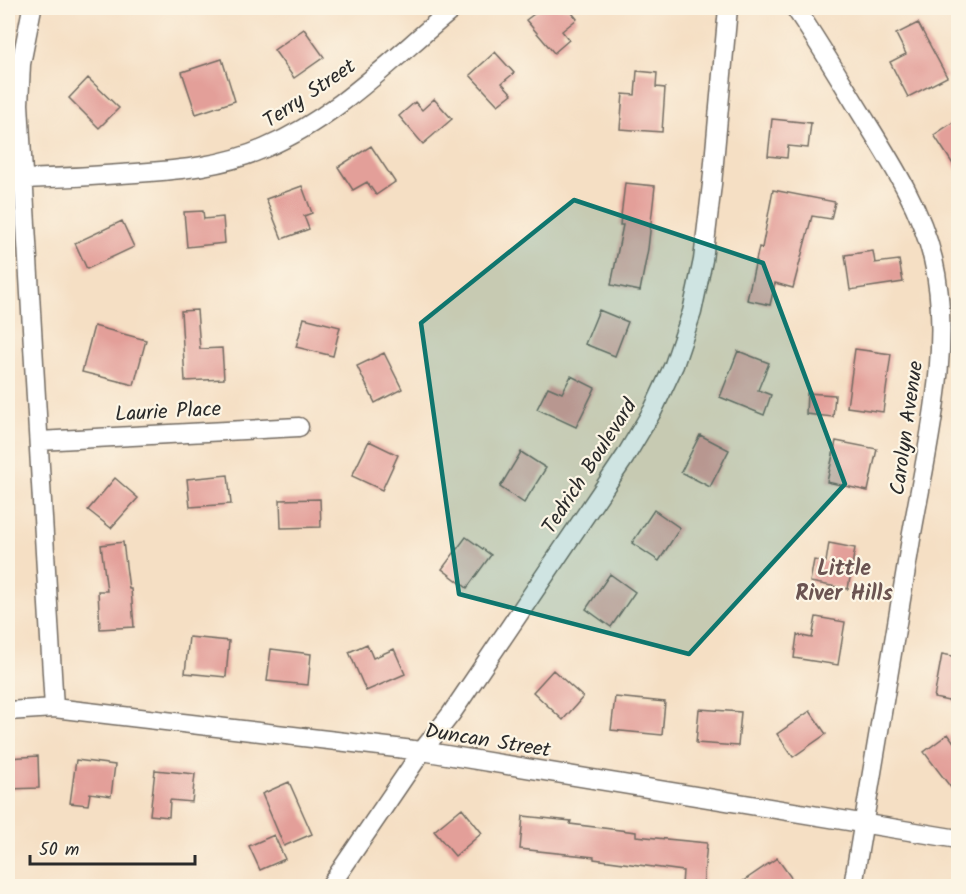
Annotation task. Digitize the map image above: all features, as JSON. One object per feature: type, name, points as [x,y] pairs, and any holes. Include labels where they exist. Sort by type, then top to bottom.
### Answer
[{"type":"street","points":[[32,8],[21,64],[19,104],[54,708]]},
{"type":"street","name":"Terry Street","points":[[22,179],[191,169],[228,161],[265,148],[305,128],[353,94],[453,8]]},
{"type":"street","name":"Tedrich Boulevard","points":[[330,886],[626,458],[653,410],[674,365],[692,312],[703,260],[728,8]]},
{"type":"street","name":"Carolyn Avenue","points":[[795,8],[886,153],[911,199],[925,232],[939,289],[941,335],[936,397],[853,886]]},
{"type":"street","name":"Laurie Place","points":[[39,441],[299,427]]},
{"type":"street","name":"Duncan Street","points":[[8,711],[54,708],[422,751],[958,839]]},
{"type":"highlighted area","points":[[574,200],[763,263],[845,484],[689,654],[459,594],[421,323]]},
{"type":"building","points":[[542,8],[568,8],[577,19],[562,31],[569,40],[554,53],[526,20]]},
{"type":"building","points":[[918,23],[947,77],[908,97],[890,62],[906,54],[896,34]]},
{"type":"building","points":[[304,29],[324,57],[294,78],[274,50]]},
{"type":"building","points":[[495,52],[514,73],[502,83],[512,94],[498,105],[470,75]]},
{"type":"building","points":[[222,59],[235,101],[196,114],[182,72]]},
{"type":"building","points":[[637,71],[657,73],[656,87],[665,88],[662,132],[620,129],[623,94],[635,95]]},
{"type":"building","points":[[88,78],[119,108],[99,128],[69,98]]},
{"type":"building","points":[[434,99],[452,119],[423,144],[399,116],[415,102],[422,110]]},
{"type":"building","points":[[772,119],[811,123],[808,148],[788,146],[787,158],[768,156]]},
{"type":"building","points":[[958,119],[958,172],[934,135]]},
{"type":"building","points":[[371,146],[395,182],[376,195],[367,182],[353,190],[338,167]]},
{"type":"building","points":[[625,183],[655,186],[648,249],[640,291],[611,285],[623,225],[620,225]]},
{"type":"building","points":[[302,186],[312,213],[304,216],[309,229],[282,239],[266,199]]},
{"type":"building","points":[[773,190],[835,202],[831,219],[812,216],[793,288],[775,283],[770,305],[747,300],[759,247],[762,248]]},
{"type":"building","points":[[203,211],[204,219],[223,217],[225,243],[187,247],[184,212]]},
{"type":"building","points":[[122,221],[134,247],[87,269],[75,243]]},
{"type":"building","points":[[873,251],[875,263],[899,260],[903,282],[850,290],[845,255]]},
{"type":"building","points":[[197,310],[200,349],[222,348],[224,379],[185,381],[181,311]]},
{"type":"building","points":[[599,310],[628,322],[615,356],[585,344]]},
{"type":"building","points":[[304,318],[340,327],[333,356],[296,347]]},
{"type":"building","points":[[94,326],[146,340],[134,385],[82,372]]},
{"type":"building","points":[[855,349],[891,354],[883,412],[847,407]]},
{"type":"building","points":[[738,351],[769,363],[758,390],[771,395],[764,415],[720,397]]},
{"type":"building","points":[[384,353],[402,389],[375,403],[357,366]]},
{"type":"building","points":[[571,376],[595,388],[576,427],[537,409],[548,387],[562,393]]},
{"type":"building","points":[[807,393],[835,395],[833,417],[806,414]]},
{"type":"building","points":[[700,435],[729,450],[710,487],[681,472]]},
{"type":"building","points":[[369,441],[398,455],[382,490],[352,476]]},
{"type":"building","points":[[836,441],[877,449],[868,491],[827,482]]},
{"type":"building","points":[[521,452],[546,468],[524,503],[500,487]]},
{"type":"building","points":[[228,475],[231,504],[190,507],[187,479]]},
{"type":"building","points":[[115,478],[138,498],[111,528],[88,510]]},
{"type":"building","points":[[320,499],[321,527],[281,528],[280,500]]},
{"type":"building","points":[[654,510],[680,528],[659,561],[632,543]]},
{"type":"building","points":[[466,537],[491,555],[467,588],[442,569]]},
{"type":"building","points":[[123,542],[129,589],[131,589],[134,627],[100,629],[98,591],[107,591],[101,545]]},
{"type":"building","points":[[829,543],[855,548],[848,589],[810,582],[814,560],[826,562]]},
{"type":"building","points":[[610,574],[635,592],[611,627],[586,609]]},
{"type":"building","points":[[816,617],[845,622],[838,665],[794,658],[797,635],[812,638]]},
{"type":"building","points":[[189,637],[229,641],[226,677],[185,673]]},
{"type":"building","points":[[367,644],[373,658],[394,649],[405,674],[366,691],[349,652]]},
{"type":"building","points":[[271,649],[311,654],[308,685],[267,681]]},
{"type":"building","points":[[942,654],[958,657],[958,703],[934,698]]},
{"type":"building","points":[[553,670],[583,697],[563,720],[533,692]]},
{"type":"building","points":[[615,697],[665,702],[662,735],[611,730]]},
{"type":"building","points":[[699,709],[741,712],[738,746],[696,743]]},
{"type":"building","points":[[810,711],[826,734],[793,757],[777,734]]},
{"type":"building","points":[[948,734],[958,748],[958,797],[924,752]]},
{"type":"building","points":[[38,756],[39,788],[8,789],[8,758]]},
{"type":"building","points":[[76,760],[115,765],[111,796],[90,793],[88,805],[70,803]]},
{"type":"building","points":[[155,770],[195,774],[192,802],[170,800],[169,817],[150,815]]},
{"type":"building","points":[[289,782],[312,834],[284,846],[262,794]]},
{"type":"building","points":[[462,808],[482,833],[455,856],[434,831]]},
{"type":"building","points":[[523,816],[636,832],[636,836],[707,843],[703,886],[682,886],[683,871],[594,859],[594,857],[520,849]]},
{"type":"building","points":[[274,835],[285,859],[260,870],[249,846]]},
{"type":"building","points":[[777,858],[797,886],[736,886]]},
{"type":"district","name":"Little River Hills","points":[[844,580]]}]
